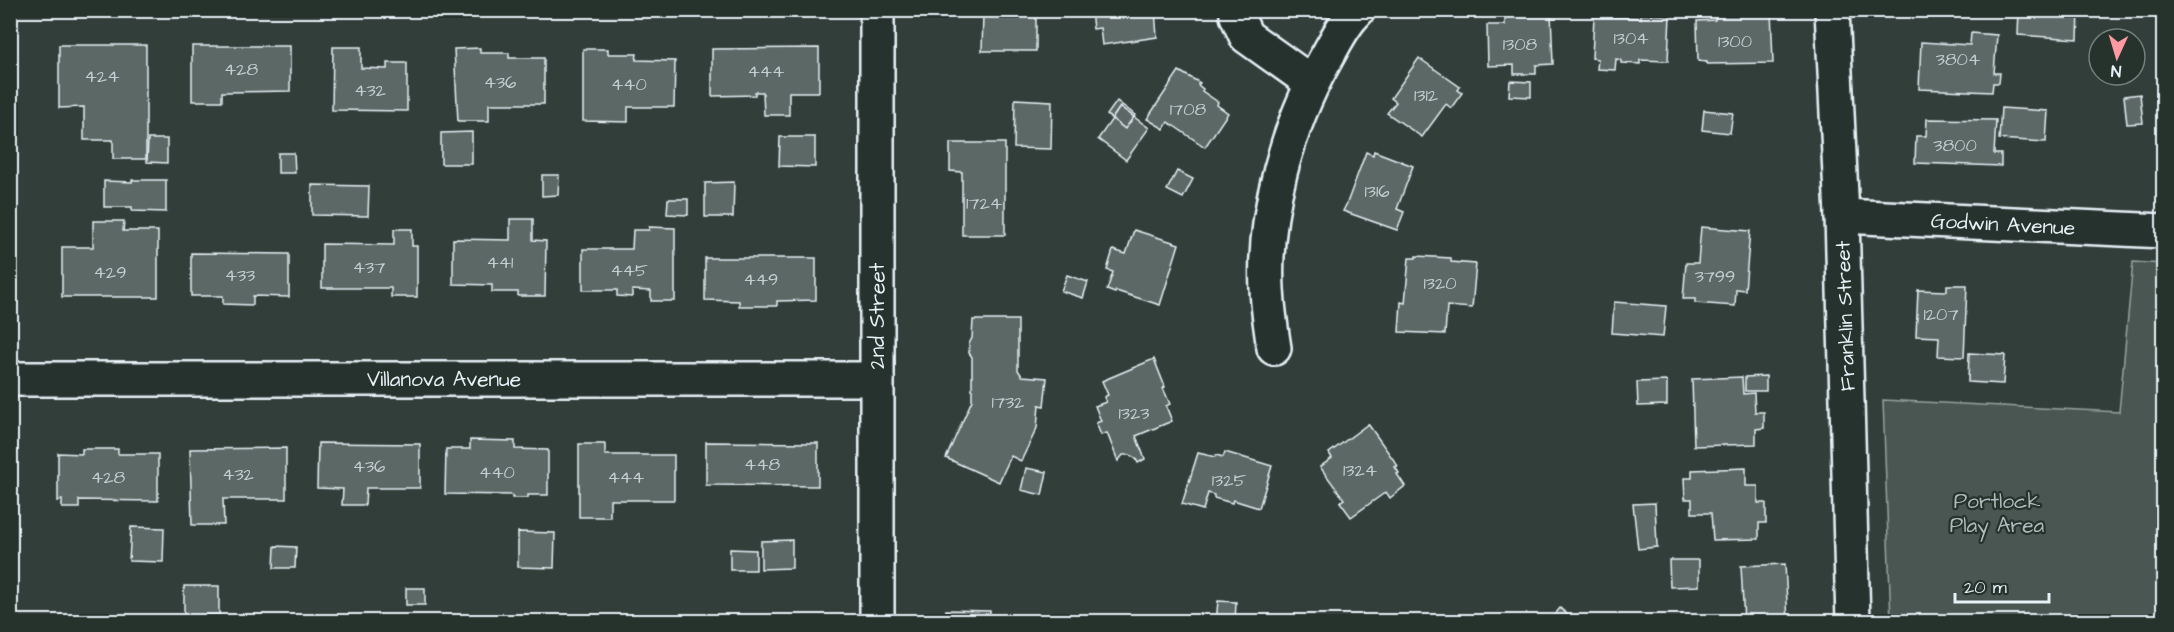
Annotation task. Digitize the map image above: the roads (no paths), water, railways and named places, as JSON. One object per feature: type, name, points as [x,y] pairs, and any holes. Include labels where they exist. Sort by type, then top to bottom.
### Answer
[{"type":"street","name":"2nd Street","points":[[877,10],[877,621]]},
{"type":"street","points":[[1237,10],[1237,16],[1246,36],[1312,83]]},
{"type":"street","name":"Franklin Street","points":[[1832,10],[1842,216],[1853,621]]},
{"type":"street","points":[[1274,348],[1267,288],[1269,236],[1281,169],[1295,123],[1312,83],[1348,13]]},
{"type":"street","name":"Godwin Avenue","points":[[1842,216],[2163,231]]},
{"type":"street","name":"Villanova Avenue","points":[[10,379],[877,379]]},
{"type":"park label","name":"Portlock Play Area","points":[[1997,513]]}]
